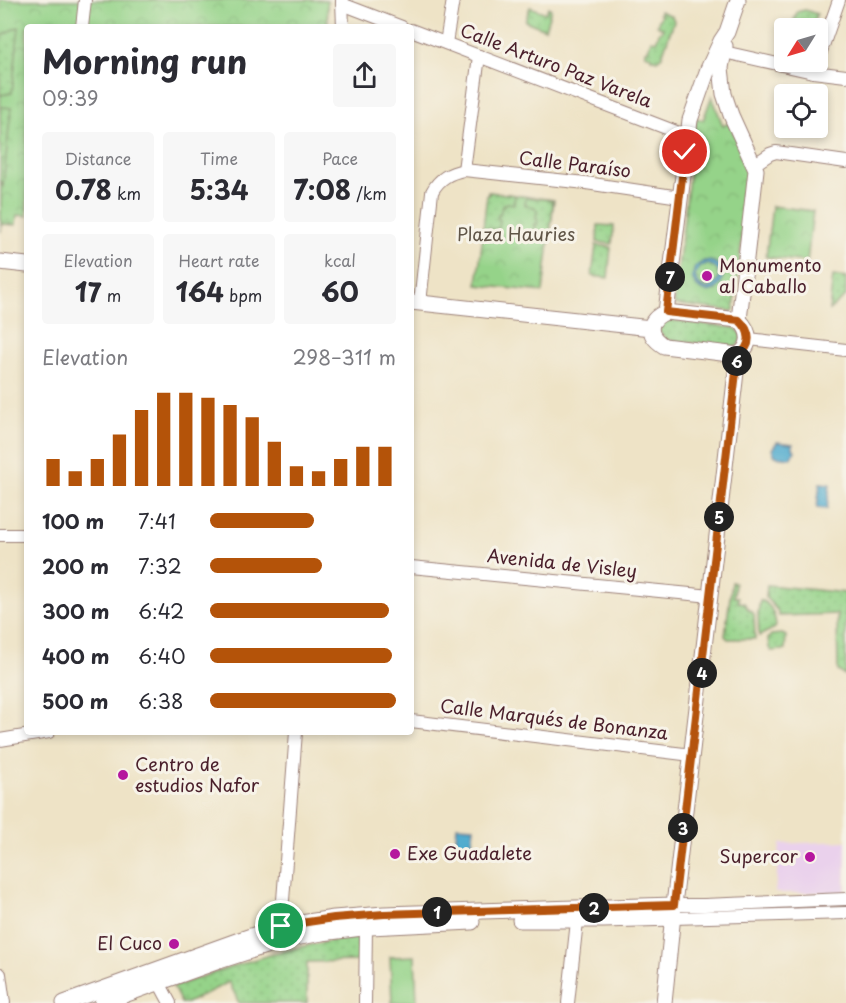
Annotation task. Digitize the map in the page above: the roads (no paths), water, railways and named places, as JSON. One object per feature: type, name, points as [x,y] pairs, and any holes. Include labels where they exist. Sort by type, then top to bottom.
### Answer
[{"type":"main road","points":[[666,312],[690,120],[708,69],[727,32],[738,0]]},
{"type":"main road","points":[[727,32],[721,68],[724,94],[731,115],[755,164],[756,176],[739,320]]},
{"type":"main road","points":[[0,262],[24,265]]},
{"type":"main road","points":[[416,302],[651,328]]},
{"type":"main road","points":[[666,312],[739,320],[746,328],[749,339],[748,345],[738,355],[664,346],[656,341],[651,328],[659,315],[666,312]]},
{"type":"main road","points":[[664,1003],[738,355]]},
{"type":"main road","points":[[64,1003],[156,976],[219,961],[284,940],[322,933],[415,919],[673,911]]},
{"type":"main road","points":[[102,1003],[156,976],[242,939],[281,926],[334,918],[384,914],[415,919]]},
{"type":"street","points":[[82,24],[85,0]]},
{"type":"street","points":[[446,43],[453,0]]},
{"type":"street","points":[[828,31],[839,0]]},
{"type":"street","points":[[343,24],[342,2],[395,24]]},
{"type":"street","name":"Calle Arturo Paz Varela","points":[[414,31],[687,136]]},
{"type":"street","points":[[724,52],[774,59]]},
{"type":"street","points":[[416,302],[432,192],[436,184],[444,177],[464,170],[479,56]]},
{"type":"street","points":[[828,69],[846,76]]},
{"type":"street","points":[[755,164],[770,154],[776,153],[846,162]]},
{"type":"street","name":"Calle Paraíso","points":[[464,170],[586,183],[680,197]]},
{"type":"street","points":[[749,339],[846,350]]},
{"type":"street","points":[[0,535],[24,535]]},
{"type":"street","name":"Avenida de Visley","points":[[414,567],[711,596]]},
{"type":"street","name":"Calle Marqués de Bonanza","points":[[414,721],[692,755]]},
{"type":"street","points":[[0,740],[30,735]]},
{"type":"street","points":[[281,926],[296,735]]},
{"type":"street","points":[[673,911],[704,905],[846,899]]},
{"type":"street","points":[[673,911],[846,913]]},
{"type":"street","points":[[568,1003],[578,914]]},
{"type":"street","points":[[366,927],[366,1003]]},
{"type":"street","points":[[0,974],[4,1003]]},
{"type":"street","points":[[156,976],[170,1003]]},
{"type":"water","points":[[704,261],[713,262],[722,271],[721,283],[711,291],[698,288],[692,277],[695,267]],"holes":[[[706,264],[715,267],[719,272],[716,284],[710,288],[699,285],[695,276],[699,268]]]},
{"type":"water","points":[[777,442],[793,444],[795,451],[791,458],[775,456],[772,449]]},
{"type":"water","points":[[820,483],[830,484],[827,509],[817,508]]},
{"type":"water","points":[[457,826],[474,827],[471,851],[455,848]]},
{"type":"place","name":"Monumento al Caballo","points":[[707,276]]},
{"type":"place","name":"Centro de estudios Nafor","points":[[123,775]]},
{"type":"place","name":"Exe Guadalete","points":[[395,854]]},
{"type":"place","name":"Supercor","points":[[810,857]]},
{"type":"place","name":"El Cuco","points":[[174,944]]},
{"type":"park label","name":"Plaza Hauries","points":[[516,235]]}]
